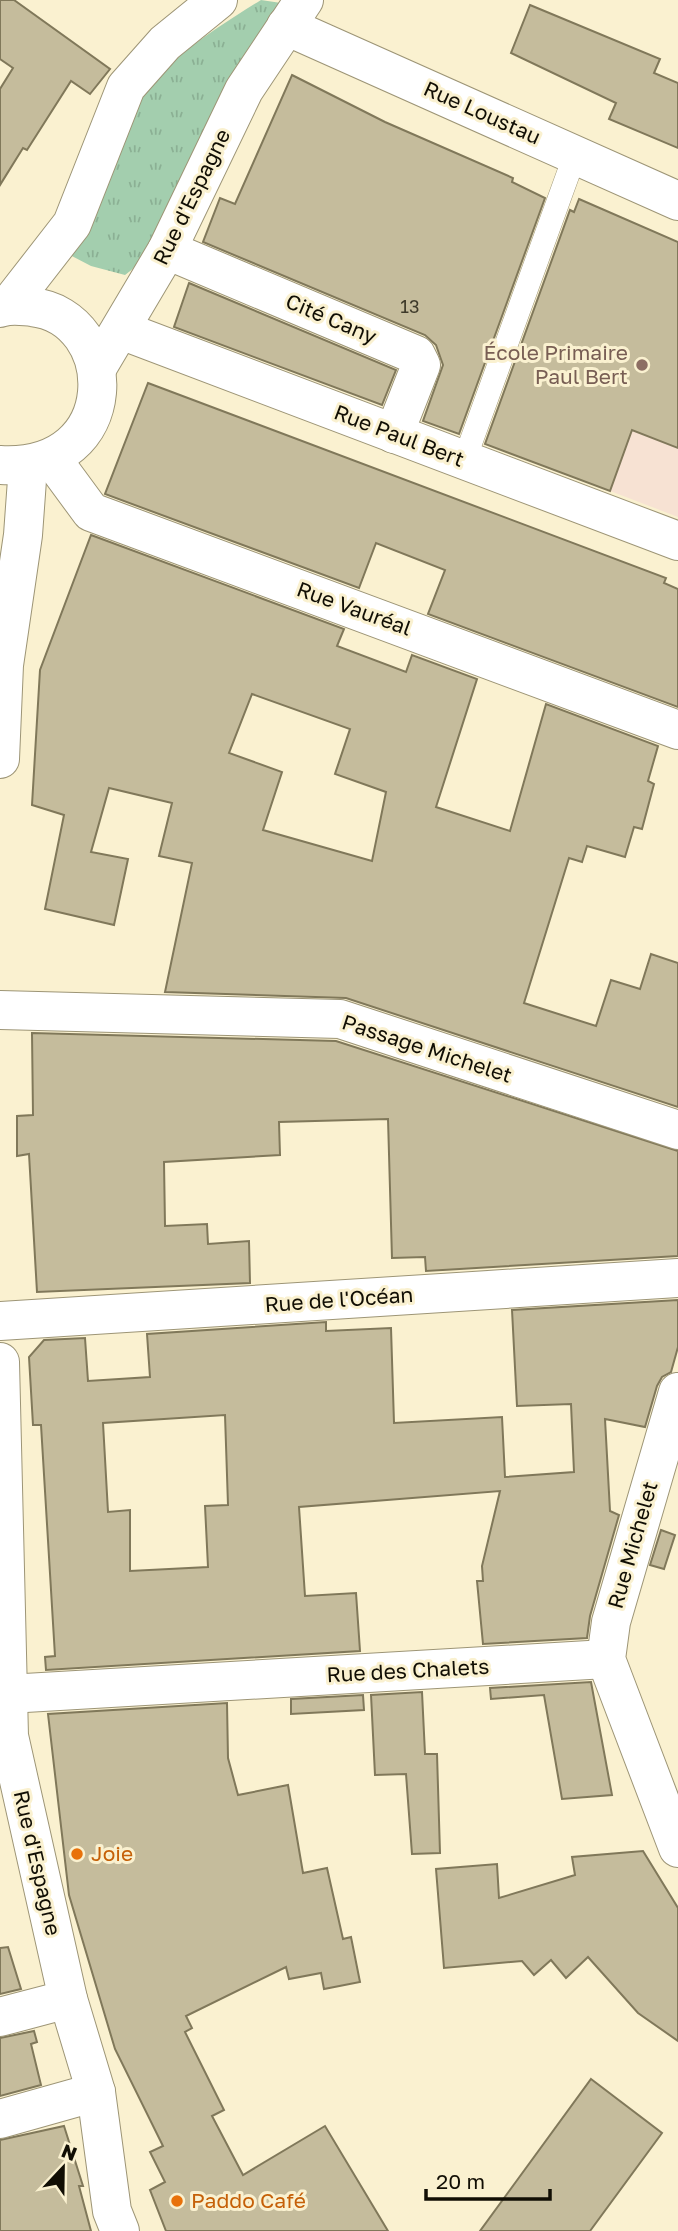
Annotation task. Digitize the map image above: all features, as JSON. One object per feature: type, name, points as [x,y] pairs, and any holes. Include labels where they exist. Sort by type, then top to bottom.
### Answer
[{"type":"street","points":[[5,306],[72,224],[126,87],[165,43],[206,9]]},
{"type":"street","name":"Rue Loustau","points":[[295,13],[575,155],[678,201]]},
{"type":"street","name":"Rue d'Espagne","points":[[97,368],[167,250],[244,90],[295,13]]},
{"type":"street","name":"Cité Cany","points":[[167,250],[416,355],[421,365],[394,434]]},
{"type":"street","points":[[0,759],[4,665],[23,536],[27,464],[76,442],[88,426],[98,398],[97,368],[85,341],[67,322],[43,309],[5,306]]},
{"type":"street","name":"Rue Paul Bert","points":[[121,330],[678,541]]},
{"type":"street","name":"Rue Vauréal","points":[[27,464],[91,512],[678,730]]},
{"type":"street","name":"Passage Michelet","points":[[0,1010],[340,1019],[678,1130]]},
{"type":"street","name":"Rue de l'Océan","points":[[0,1321],[678,1278]]},
{"type":"street","name":"Rue d'Espagne","points":[[0,1362],[8,1694],[4,1738],[68,1998],[96,2092],[112,2211],[120,2231]]},
{"type":"street","name":"Rue Michelet","points":[[606,1660],[611,1622],[678,1392]]},
{"type":"street","points":[[606,1660],[678,1848]]},
{"type":"street","name":"Rue des Chalets","points":[[8,1694],[606,1660]]},
{"type":"street","points":[[0,2017],[68,1998]]},
{"type":"street","points":[[0,2119],[96,2092]]},
{"type":"lane","points":[[464,461],[575,155]]},
{"type":"shaded area","name":"École Primaire Paul Bert","points":[[655,232],[678,242],[678,517],[566,474]]},
{"type":"green space","points":[[261,0],[281,3],[235,69],[213,114],[182,191],[156,240],[141,260],[125,275],[91,266],[68,254],[107,154],[134,104],[183,53]]},
{"type":"building","points":[[0,0],[14,0],[110,69],[90,94],[71,81],[27,150],[23,148],[0,185],[0,89],[13,68],[0,59]]},
{"type":"building","points":[[530,5],[660,59],[654,73],[678,83],[678,148],[609,119],[616,103],[511,53]]},
{"type":"building","points":[[292,75],[385,122],[513,178],[512,182],[545,198],[459,434],[423,421],[443,365],[436,345],[425,335],[203,242],[220,198],[235,204]]},
{"type":"building","points":[[579,199],[678,242],[678,448],[632,430],[610,491],[485,444],[570,210],[574,212]]},
{"type":"building","points":[[189,283],[396,370],[382,405],[174,327]]},
{"type":"building","points":[[148,383],[666,578],[664,583],[678,589],[678,707],[428,614],[445,570],[376,543],[359,588],[105,494]]},
{"type":"building","points":[[91,535],[344,629],[337,646],[406,672],[412,655],[477,679],[436,807],[510,831],[546,704],[658,746],[648,781],[654,784],[642,829],[634,827],[625,857],[587,846],[582,862],[569,858],[524,1003],[596,1026],[611,980],[640,989],[651,954],[678,963],[678,1107],[346,998],[165,992],[192,863],[159,856],[172,803],[109,788],[91,852],[128,859],[114,925],[45,909],[64,815],[32,805],[40,670]],"holes":[[[252,694],[350,729],[335,774],[386,792],[372,861],[263,830],[282,772],[229,753]]]},
{"type":"building","points":[[32,1033],[336,1041],[678,1151],[678,1256],[426,1271],[425,1257],[392,1258],[388,1119],[279,1122],[280,1155],[164,1162],[165,1226],[207,1224],[208,1244],[249,1241],[250,1283],[37,1292],[29,1154],[17,1156],[17,1116],[33,1115]]},
{"type":"building","points":[[678,1300],[678,1347],[671,1372],[662,1377],[657,1386],[645,1427],[605,1419],[610,1511],[619,1515],[590,1616],[587,1638],[483,1644],[477,1581],[483,1581],[482,1566],[500,1491],[299,1507],[305,1596],[356,1593],[360,1651],[46,1670],[45,1657],[55,1656],[41,1425],[33,1425],[29,1357],[44,1340],[85,1338],[88,1381],[150,1377],[147,1334],[326,1322],[326,1331],[391,1328],[394,1423],[502,1417],[505,1477],[574,1472],[571,1404],[517,1406],[512,1310]],"holes":[[[225,1415],[228,1505],[205,1506],[208,1567],[130,1571],[130,1510],[108,1512],[103,1423]]]},
{"type":"building","points":[[661,1530],[675,1535],[664,1569],[650,1565]]},
{"type":"building","points":[[591,1682],[612,1795],[562,1799],[544,1695],[491,1699],[490,1688]]},
{"type":"building","points":[[422,1692],[425,1754],[437,1754],[440,1853],[412,1854],[406,1774],[375,1775],[371,1695]]},
{"type":"building","points":[[363,1695],[364,1710],[291,1714],[291,1699]]},
{"type":"building","points":[[227,1703],[228,1758],[238,1795],[288,1785],[303,1873],[327,1868],[343,1939],[351,1937],[360,1982],[324,1989],[321,1973],[289,1979],[286,1967],[186,2016],[192,2028],[185,2032],[224,2110],[212,2116],[243,2175],[325,2126],[388,2231],[166,2231],[150,2190],[165,2182],[150,2152],[163,2146],[115,2049],[69,1895],[48,1714]]},
{"type":"building","points":[[643,1851],[678,1908],[678,2041],[638,2013],[588,1957],[566,1978],[551,1960],[534,1975],[522,1961],[444,1968],[436,1869],[497,1864],[499,1898],[575,1875],[572,1857]]},
{"type":"building","points":[[8,1947],[21,1989],[0,1994],[0,1948]]},
{"type":"building","points":[[34,2031],[37,2042],[31,2044],[41,2085],[0,2096],[0,2038]]},
{"type":"building","points":[[591,2079],[662,2133],[590,2231],[480,2231]]},
{"type":"building","points":[[64,2126],[83,2186],[79,2186],[91,2231],[0,2231],[0,2140]]},
{"type":"place","name":"École Primaire Paul Bert","points":[[642,365]]},
{"type":"place","name":"Joie","points":[[77,1854]]},
{"type":"place","name":"Paddo Café","points":[[177,2201]]}]
